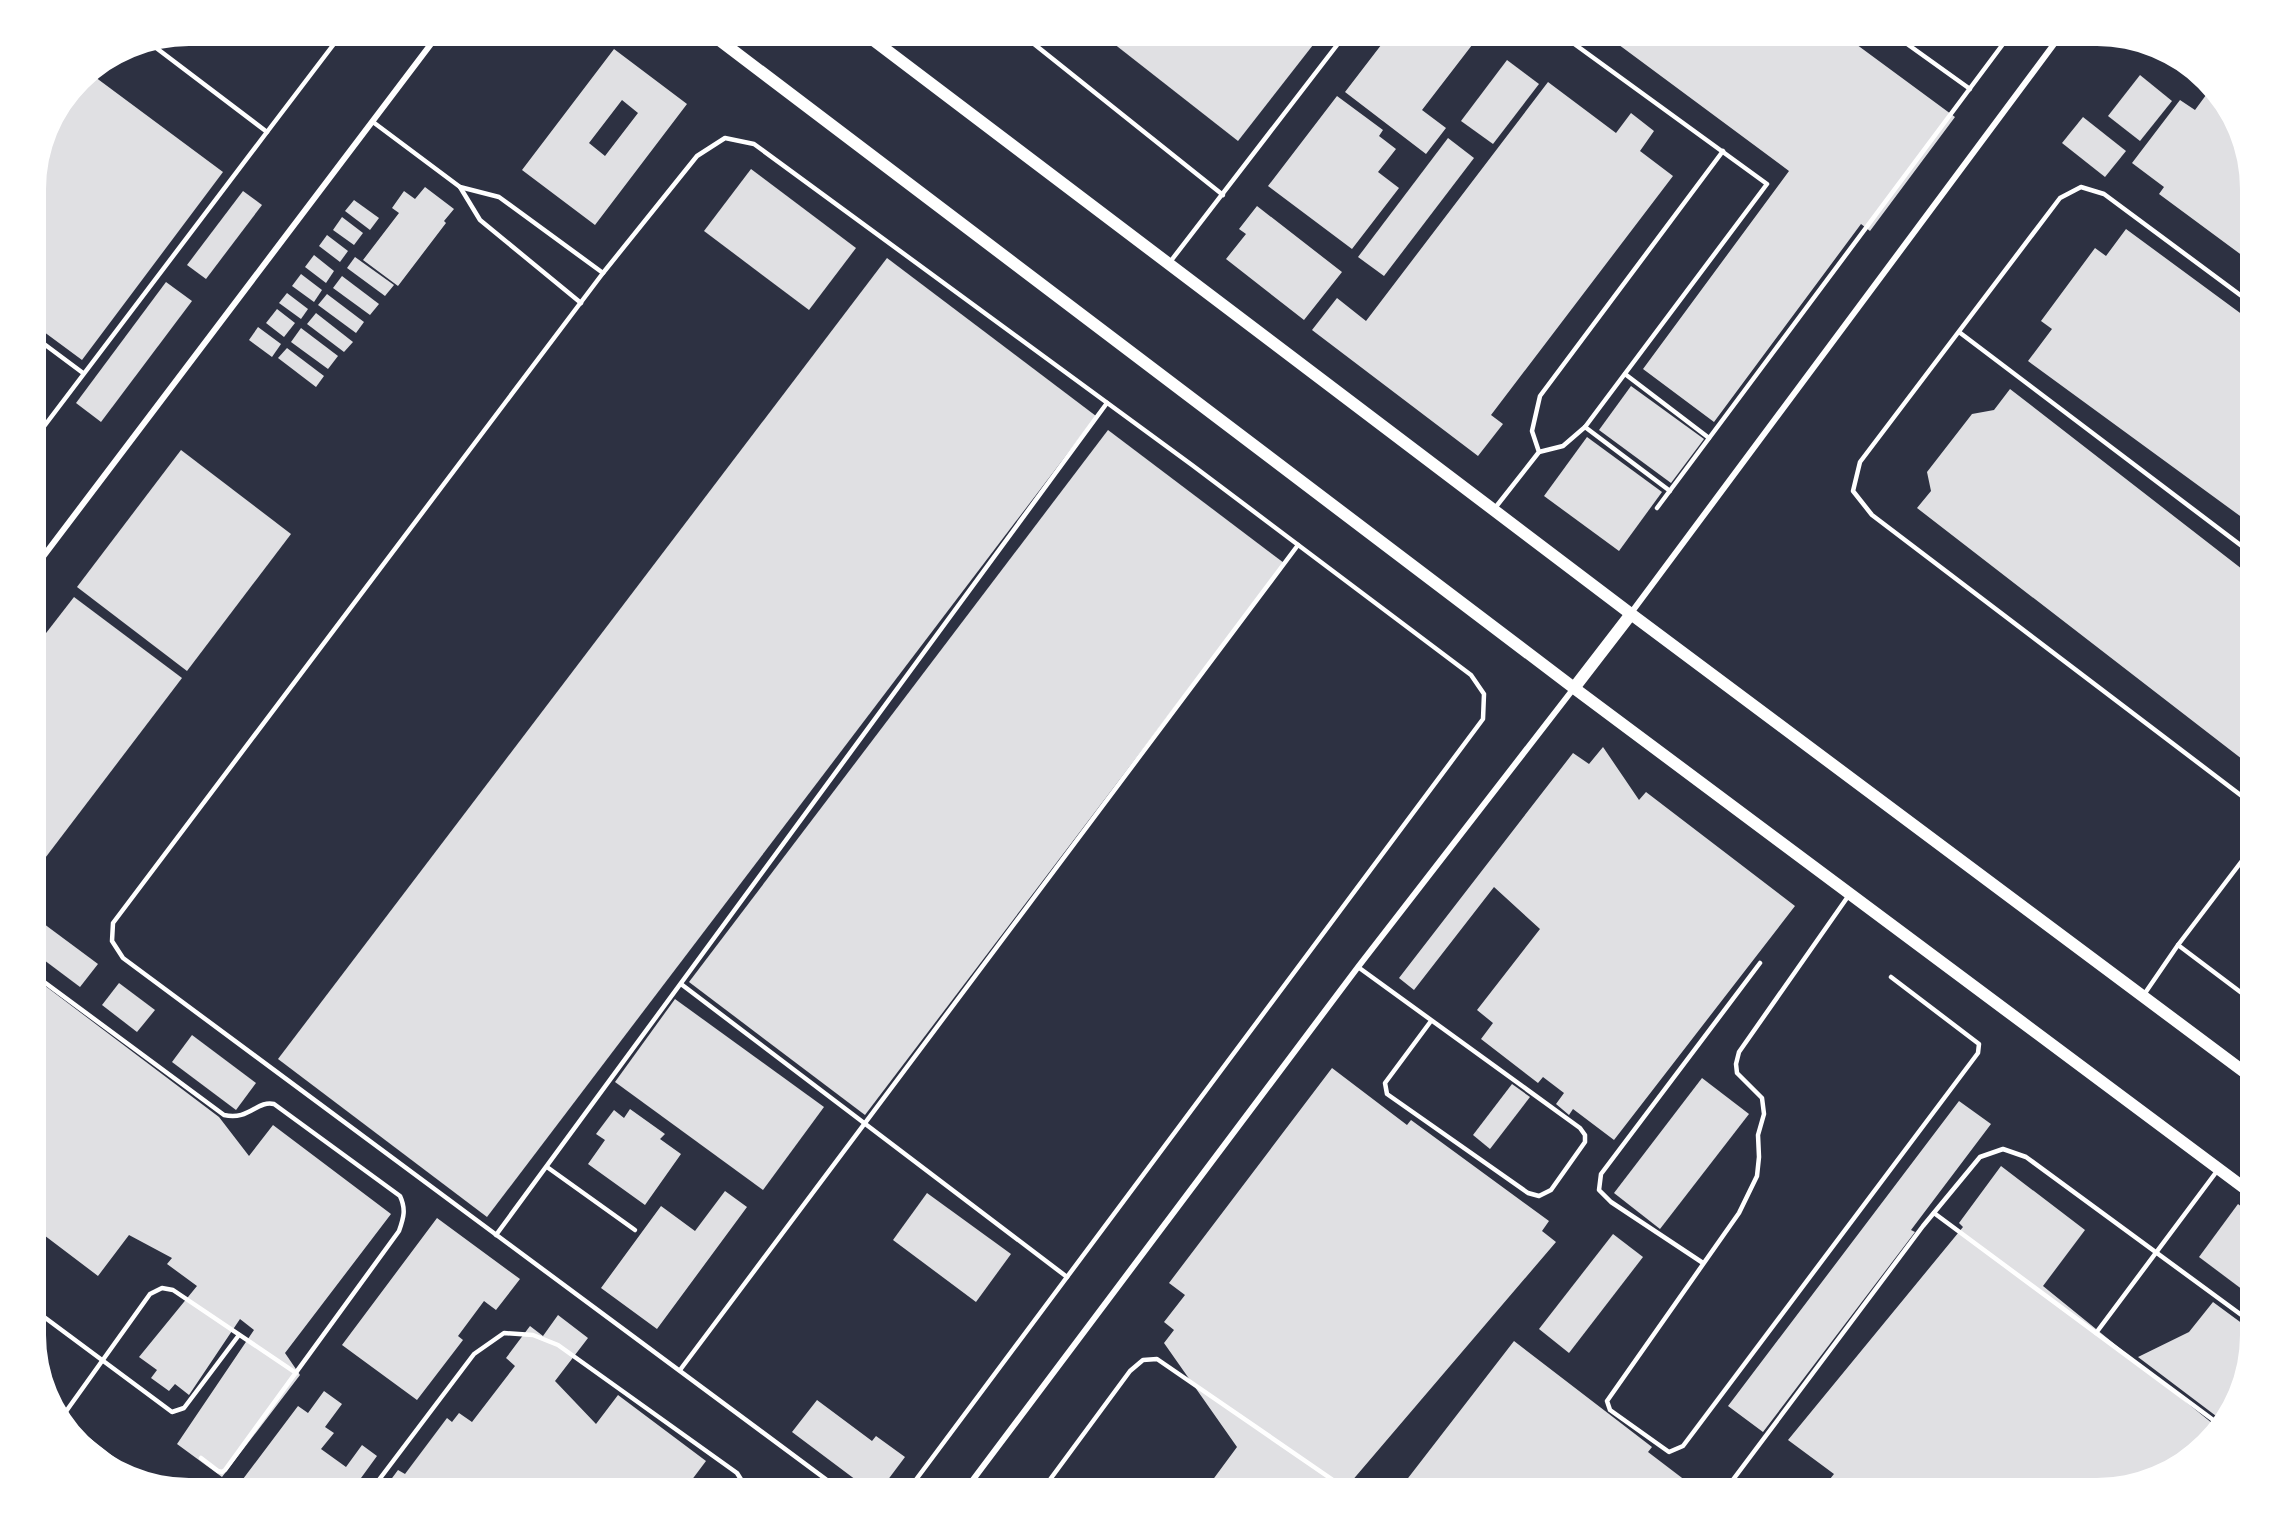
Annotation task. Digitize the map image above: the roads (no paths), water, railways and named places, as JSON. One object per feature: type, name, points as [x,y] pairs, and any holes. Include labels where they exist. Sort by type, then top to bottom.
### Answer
[{"type":"main road","points":[[728,47],[1574,688],[2240,1185]]},
{"type":"main road","points":[[882,47],[1631,614],[2240,1069]]},
{"type":"main road","points":[[1574,688],[1631,614]]},
{"type":"street","points":[[1631,614],[2054,46]]},
{"type":"street","points":[[47,552],[429,47]]},
{"type":"street","points":[[974,1478],[1358,967],[1574,688]]},
{"type":"lane","points":[[1169,264],[1336,46]]},
{"type":"lane","points":[[1494,510],[1539,452],[1563,446],[1585,427],[1767,184],[1578,46]]},
{"type":"lane","points":[[1910,46],[1970,89]]},
{"type":"lane","points":[[1657,508],[2002,46]]},
{"type":"lane","points":[[47,422],[332,47]]},
{"type":"lane","points":[[1037,47],[1223,195]]},
{"type":"lane","points":[[159,50],[267,132]]},
{"type":"lane","points":[[373,122],[460,187],[480,220],[580,303]]},
{"type":"lane","points":[[824,1478],[123,958],[112,941],[113,923],[580,303],[698,156],[725,138],[754,144],[1299,545],[1471,675],[1484,694],[1483,719],[917,1478]]},
{"type":"lane","points":[[1539,452],[1532,431],[1540,396],[1723,151]]},
{"type":"lane","points":[[460,187],[499,197],[603,273]]},
{"type":"lane","points":[[2240,295],[2104,194],[2081,187],[2060,198],[1860,462],[1853,491],[1872,515],[2240,795]]},
{"type":"lane","points":[[1959,332],[2240,545]]},
{"type":"lane","points":[[47,346],[83,373]]},
{"type":"lane","points":[[1625,374],[1709,438]]},
{"type":"lane","points":[[496,1235],[1107,403]]},
{"type":"lane","points":[[1585,427],[1670,491]]},
{"type":"lane","points":[[680,1370],[1299,545]]},
{"type":"lane","points":[[2143,996],[2178,945],[2240,863]]},
{"type":"lane","points":[[1850,894],[1739,1052],[1736,1064],[1737,1073],[1762,1098],[1764,1114],[1758,1135],[1757,1176],[1739,1213],[1607,1401],[1610,1410],[1669,1452],[1683,1446],[1978,1053],[1979,1044],[1968,1034],[1891,977]]},
{"type":"lane","points":[[2178,945],[2240,992]]},
{"type":"lane","points":[[1703,1263],[1611,1202],[1599,1190],[1601,1174],[1760,963]]},
{"type":"lane","points":[[1358,967],[1580,1128],[1585,1134],[1585,1142],[1551,1190],[1539,1196],[1528,1193],[1387,1094],[1385,1083],[1431,1021]]},
{"type":"lane","points":[[47,984],[224,1115],[235,1118],[248,1114],[266,1103],[274,1104],[400,1196],[404,1205],[404,1216],[399,1231],[225,1470],[218,1471],[201,1458]]},
{"type":"lane","points":[[681,984],[1067,1277]]},
{"type":"lane","points":[[1734,1478],[1934,1213],[1980,1156],[2003,1149],[2026,1157],[2240,1314]]},
{"type":"lane","points":[[547,1167],[635,1230]]},
{"type":"lane","points":[[2096,1333],[2219,1169]]},
{"type":"lane","points":[[1934,1213],[2213,1420]]},
{"type":"lane","points":[[68,1409],[150,1294],[162,1288],[173,1290],[296,1372]]},
{"type":"lane","points":[[47,1319],[172,1412],[178,1412],[184,1408],[239,1335]]},
{"type":"lane","points":[[380,1478],[474,1354],[504,1333],[533,1335],[558,1345],[737,1473],[740,1478]]},
{"type":"lane","points":[[1051,1478],[1130,1371],[1143,1360],[1157,1359],[1330,1478]]}]
